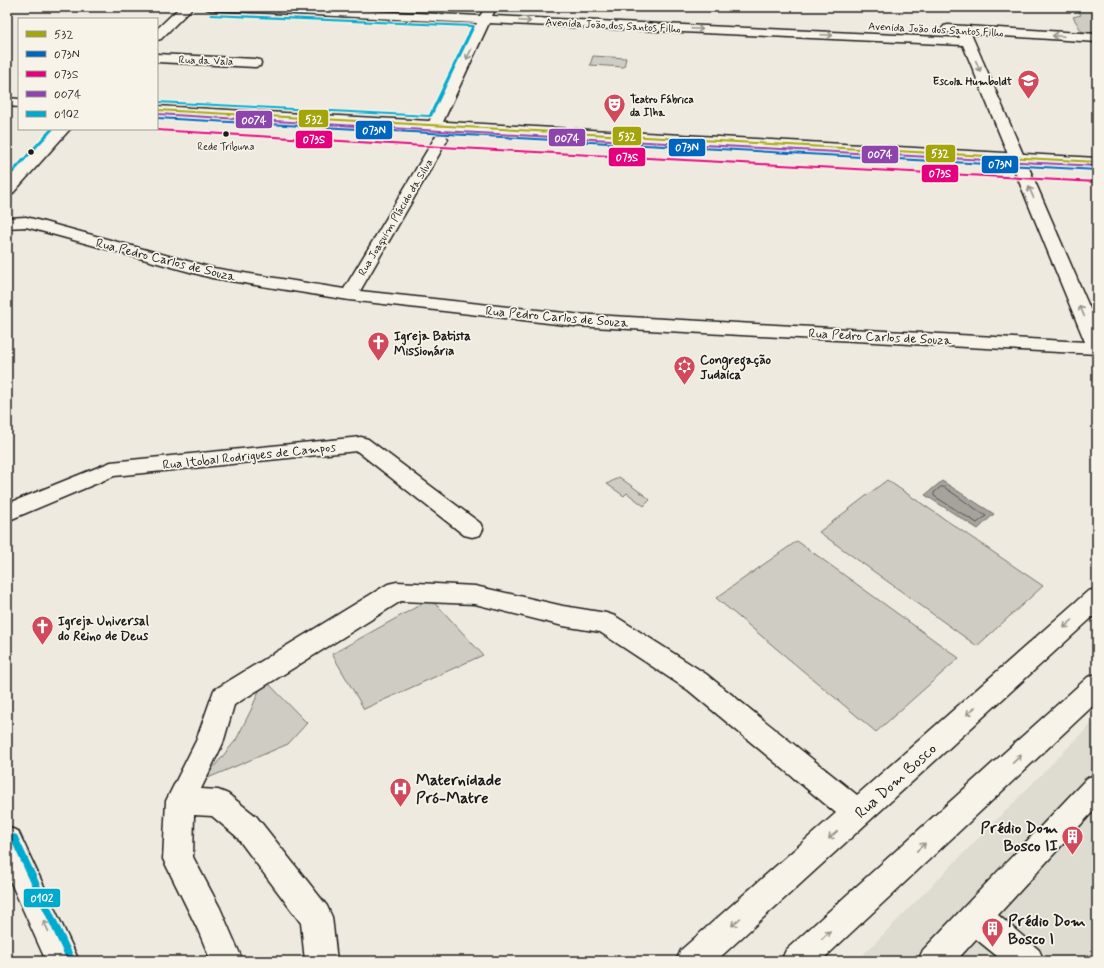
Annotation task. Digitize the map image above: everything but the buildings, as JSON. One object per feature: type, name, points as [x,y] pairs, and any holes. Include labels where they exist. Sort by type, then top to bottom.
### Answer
[{"type":"street","points":[[158,35],[187,7]]},
{"type":"street","name":"Avenida João dos Santos Filho","points":[[211,7],[488,15],[965,36],[1097,38]]},
{"type":"street","name":"Avenida João dos Santos Filho","points":[[416,7],[488,15]]},
{"type":"street","name":"Rua Joaquim Plácido da Silva","points":[[348,295],[438,132],[488,15]]},
{"type":"street","points":[[965,36],[1097,348]]},
{"type":"street","name":"Rua da Vala","points":[[158,58],[255,62]]},
{"type":"street","points":[[7,102],[18,103]]},
{"type":"street","points":[[158,110],[346,120],[438,132]]},
{"type":"street","points":[[7,114],[18,115]]},
{"type":"street","points":[[251,128],[260,115]]},
{"type":"street","points":[[332,133],[346,120]]},
{"type":"street","points":[[158,122],[332,133],[438,132],[1019,163],[1097,162]]},
{"type":"street","points":[[7,190],[62,130]]},
{"type":"street","points":[[1019,163],[1097,174]]},
{"type":"street","name":"Rua Pedro Carlos de Souza","points":[[7,212],[26,222],[212,272],[348,295],[574,320],[1097,348]]},
{"type":"street","name":"Rua Pedro Carlos de Souza","points":[[7,223],[26,222]]},
{"type":"street","name":"Rua Itobal Rodrigues de Campos","points":[[7,513],[111,469],[361,444],[472,529]]},
{"type":"street","points":[[227,961],[209,919],[178,859],[180,800],[209,743],[223,698],[397,592],[475,594],[562,616],[606,623],[697,682],[858,813]]},
{"type":"street","name":"Rua Dom Bosco","points":[[692,961],[1097,598]]},
{"type":"street","points":[[797,961],[1097,685]]},
{"type":"street","points":[[934,961],[1097,787]]},
{"type":"street","points":[[180,800],[218,803],[246,826],[316,917],[321,961]]},
{"type":"street","points":[[7,841],[63,961]]},
{"type":"street","points":[[975,917],[1028,961]]},
{"type":"shaded area","points":[[1076,7],[1097,7],[1097,32],[1082,32],[1073,17],[1081,15]]},
{"type":"shaded area","points":[[593,56],[626,58],[624,67],[590,65]]},
{"type":"shaded area","points":[[619,477],[650,500],[644,506],[627,493],[624,496],[607,484]]},
{"type":"shaded area","points":[[887,480],[1043,586],[977,646],[819,532]]},
{"type":"shaded area","points":[[797,541],[959,658],[876,732],[716,598]]},
{"type":"shaded area","points":[[427,601],[432,602],[439,607],[483,655],[364,709],[332,654]]},
{"type":"shaded area","points":[[264,679],[307,723],[288,744],[208,778],[208,774],[236,740]]},
{"type":"shaded area","points":[[1097,718],[1097,961],[857,961]]},
{"type":"water","points":[[942,481],[994,514],[978,529],[925,495]]},
{"type":"transit line","name":"0102","points":[[158,102],[430,116],[473,26],[211,15]]},
{"type":"transit line","name":"532","points":[[158,110],[1097,162]]},
{"type":"transit line","name":"0074","points":[[158,114],[441,131],[1097,166]]},
{"type":"transit line","name":"073N","points":[[158,118],[1097,170]]},
{"type":"transit line","name":"0102","points":[[7,178],[51,130]]},
{"type":"transit line","name":"073S","points":[[157,130],[441,147],[1097,182]]},
{"type":"transit line","name":"0102","points":[[14,838],[70,958]]},
{"type":"place","name":"Escola Humboldt","points":[[1028,100]]},
{"type":"place","name":"Teatro Fábrica da Ilha","points":[[615,124]]},
{"type":"place","name":"Rede Tribuna","points":[[226,134]]},
{"type":"place","name":"Igreja Batista Missionária","points":[[379,362]]},
{"type":"place","name":"Congregação Judaica","points":[[684,386]]},
{"type":"place","name":"Igreja Universal do Reino de Deus","points":[[43,646]]},
{"type":"place","name":"Maternidade Pró-Matre","points":[[400,808]]},
{"type":"place","name":"Prédio Dom Bosco II","points":[[1073,856]]},
{"type":"place","name":"Prédio Dom Bosco I","points":[[992,948]]}]
